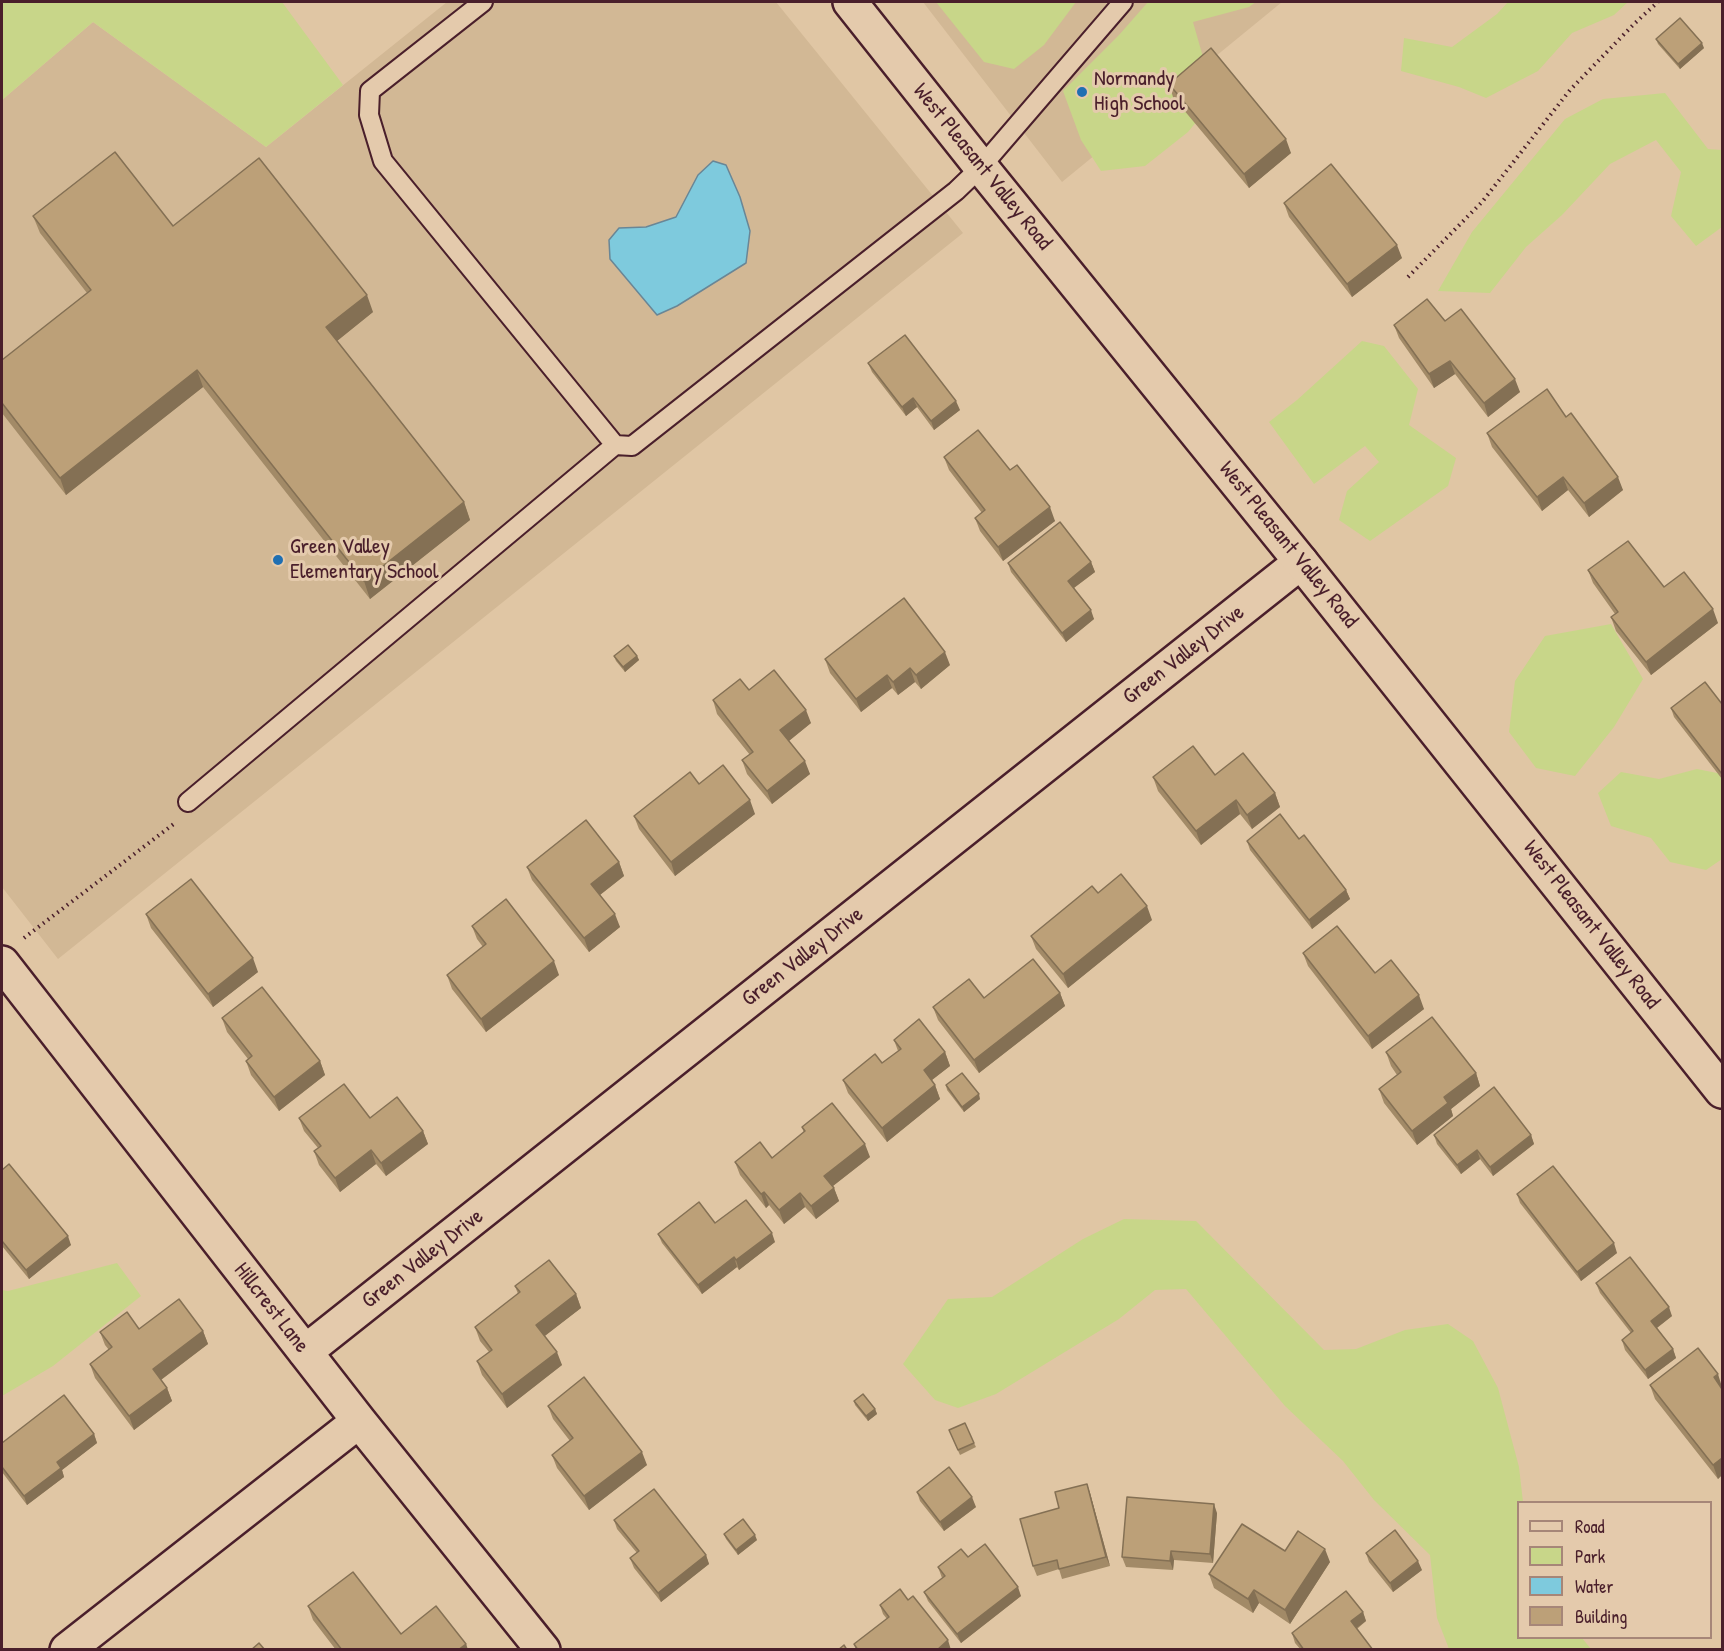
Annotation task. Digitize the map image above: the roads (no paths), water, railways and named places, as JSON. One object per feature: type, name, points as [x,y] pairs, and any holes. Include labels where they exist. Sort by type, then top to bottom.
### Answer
[{"type":"street","name":"West Pleasant Valley Road","points":[[850,2],[1301,561],[1722,1091]]},
{"type":"street","name":"Green Valley Drive","points":[[305,1352],[1301,561]]},
{"type":"street","name":"Hillcrest Lane","points":[[9,953],[305,1352],[543,1650]]},
{"type":"street","points":[[67,1650],[359,1421]]},
{"type":"lane","points":[[483,2],[370,91],[369,115],[383,161],[615,445]]},
{"type":"lane","points":[[189,802],[615,445],[632,446],[956,191],[981,167],[1123,2]]},
{"type":"water","points":[[713,161],[726,165],[740,197],[750,231],[746,263],[677,306],[657,315],[610,259],[609,240],[619,228],[646,227],[676,217],[698,175]]},
{"type":"place","name":"Normandy High School","points":[[1082,92]]},
{"type":"place","name":"Green Valley Elementary School","points":[[278,560]]}]
